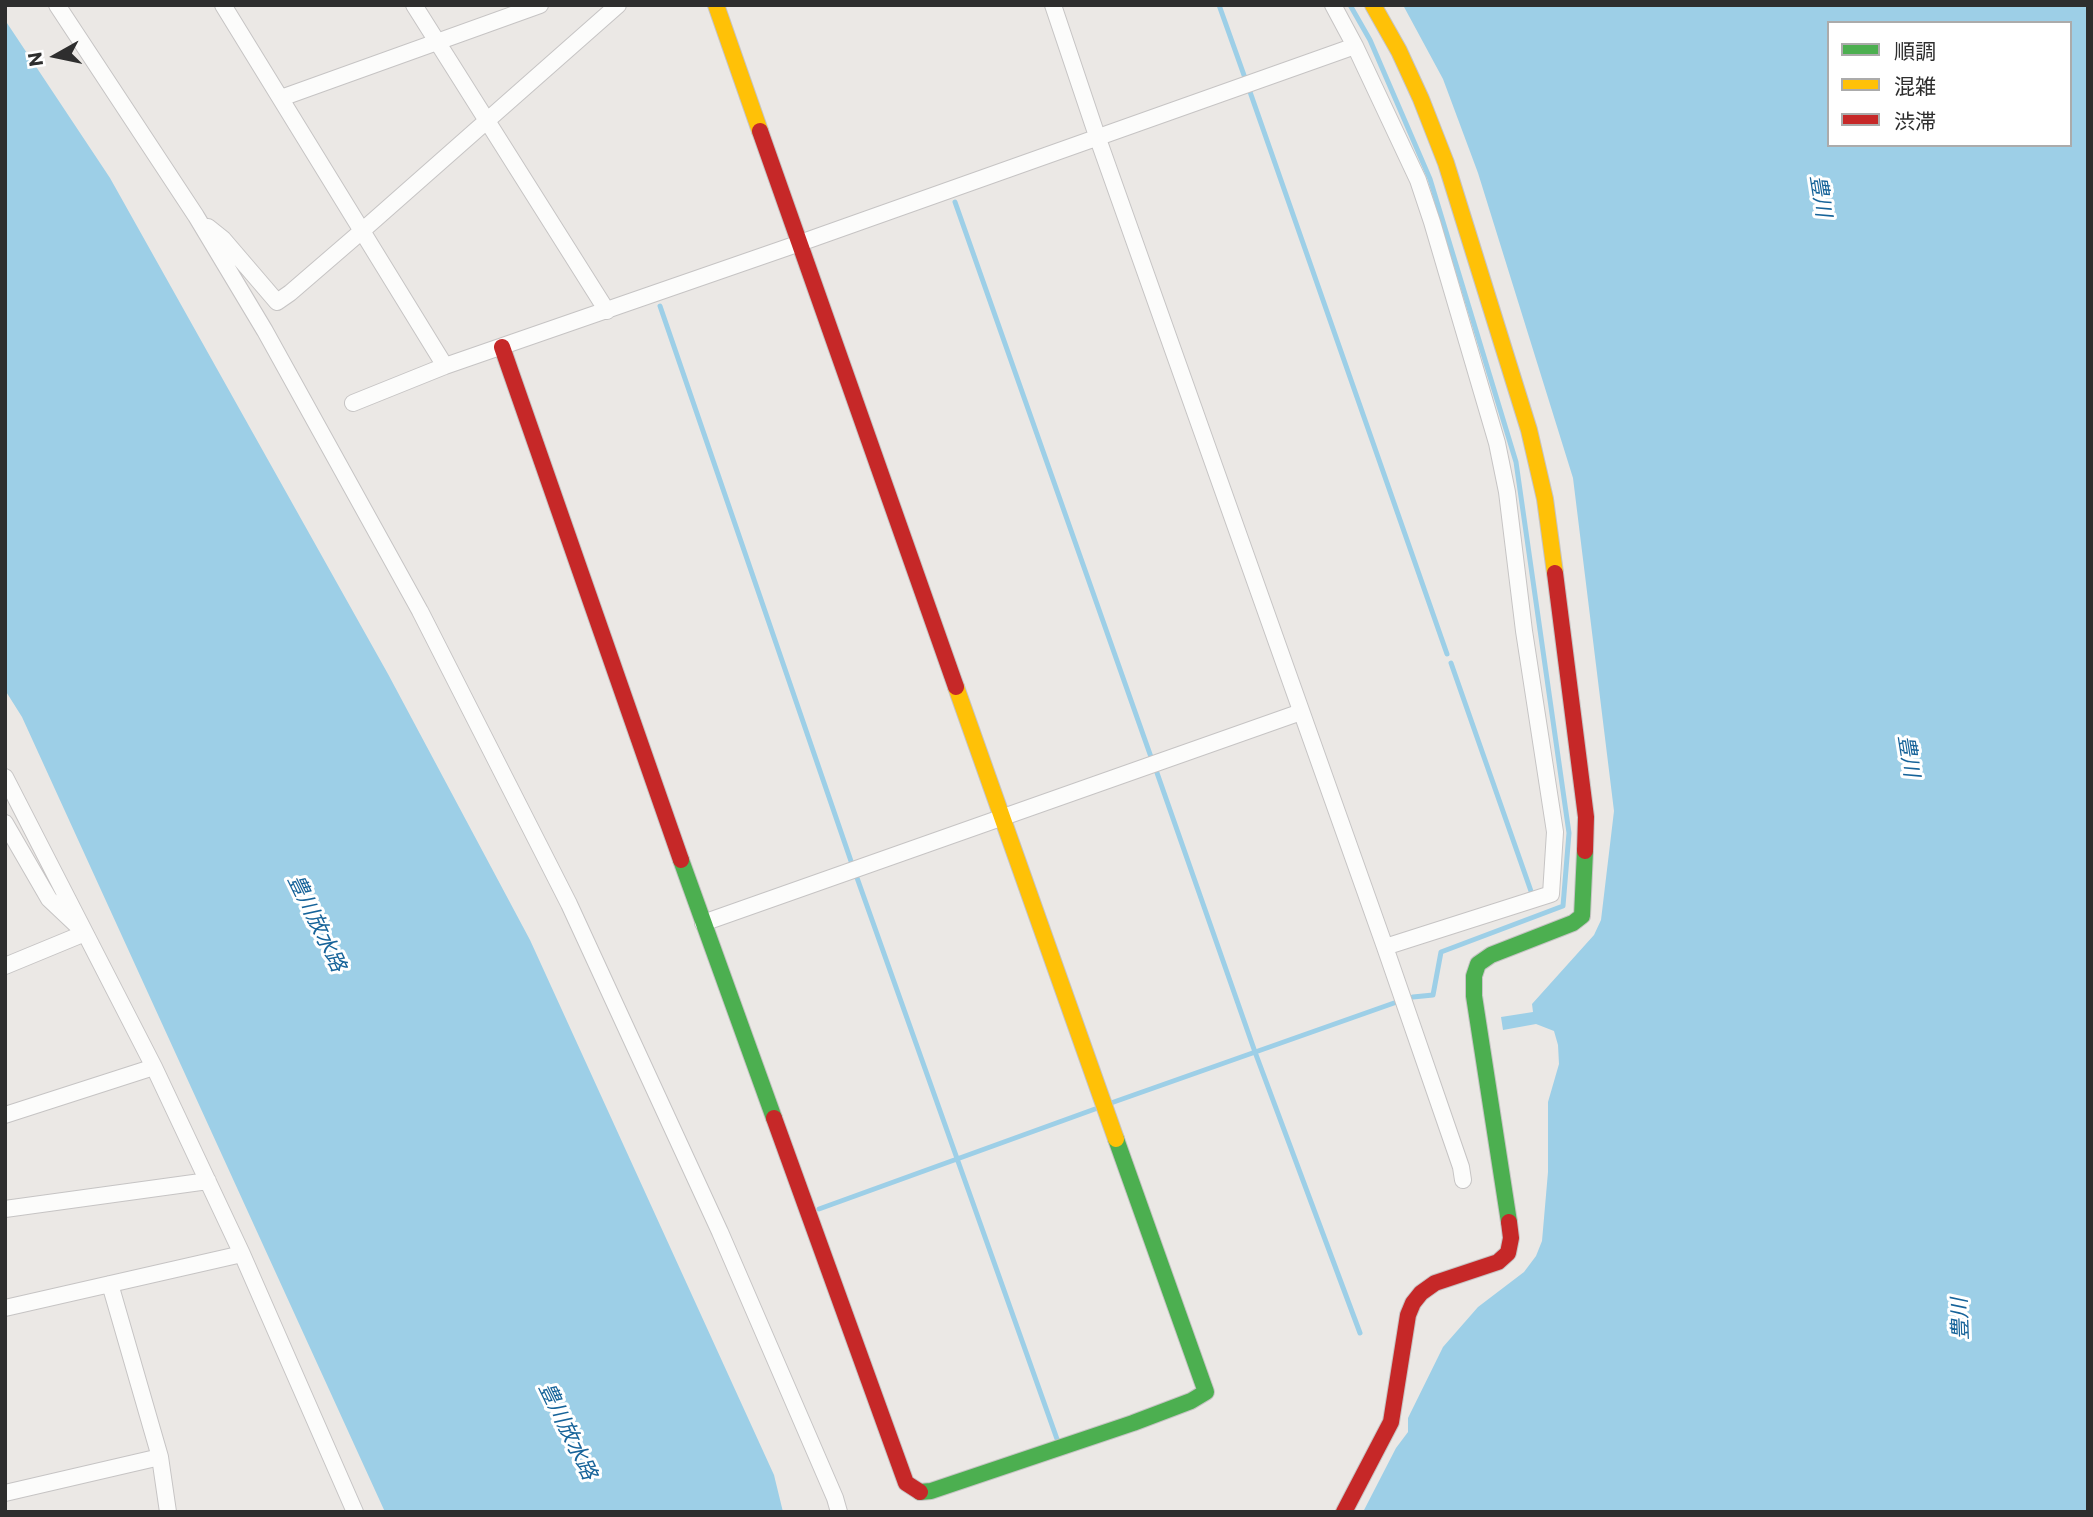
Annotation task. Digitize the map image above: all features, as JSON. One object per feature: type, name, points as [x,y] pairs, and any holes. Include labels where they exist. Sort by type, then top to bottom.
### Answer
[{"type":"street","points":[[57,5],[196,216],[264,331],[420,611],[569,904],[720,1232],[839,1512]]},
{"type":"street","points":[[223,5],[445,366]]},
{"type":"street","points":[[414,5],[607,311]]},
{"type":"street","points":[[281,98],[540,5]]},
{"type":"street","points":[[196,216],[223,239],[276,302],[363,230],[618,5]]},
{"type":"street","points":[[502,347],[703,923],[906,1483],[921,1493],[931,1491],[1133,1423],[1191,1401],[1206,1392],[716,5]]},
{"type":"street","points":[[1053,5],[1385,947],[1461,1167],[1463,1180]]},
{"type":"street","points":[[1333,5],[1418,180],[1497,443],[1507,492],[1524,631],[1555,832],[1551,894],[1385,947]]},
{"type":"street","points":[[1344,1512],[1391,1422],[1413,1303],[1435,1283],[1498,1262],[1508,1253],[1511,1238],[1474,996],[1474,976],[1478,964],[1491,955],[1573,923],[1582,916],[1586,817],[1545,499],[1529,430],[1446,163],[1399,51],[1373,5]]},
{"type":"street","points":[[353,403],[445,366],[1355,46]]},
{"type":"street","points":[[703,923],[1301,712]]},
{"type":"street","points":[[5,777],[154,1067],[242,1254],[355,1512]]},
{"type":"street","points":[[5,823],[49,899],[85,933]]},
{"type":"street","points":[[5,966],[85,933]]},
{"type":"street","points":[[5,1115],[154,1067]]},
{"type":"street","points":[[5,1209],[208,1181]]},
{"type":"street","points":[[5,1308],[242,1254]]},
{"type":"street","points":[[110,1284],[160,1457],[168,1512]]},
{"type":"street","points":[[5,1493],[160,1457]]},
{"type":"water","name":"豊川","points":[[1403,5],[2088,5],[2088,1512],[1363,1512],[1396,1448],[1408,1432],[1408,1418],[1443,1347],[1478,1307],[1524,1272],[1536,1256],[1542,1241],[1548,1172],[1548,1102],[1559,1064],[1558,1045],[1554,1031],[1536,1024],[1503,1030],[1501,1017],[1533,1012],[1532,1004],[1594,935],[1601,920],[1614,811],[1573,478],[1478,173],[1443,79]]},
{"type":"water","name":"豊川放水路","points":[[5,20],[110,178],[388,674],[530,940],[774,1475],[783,1512],[385,1512],[22,717],[5,690]]},
{"type":"waterway","points":[[1219,5],[1245,78]]},
{"type":"waterway","points":[[1350,5],[1370,40],[1430,179],[1516,462],[1569,833],[1563,906],[1441,952],[1433,995],[1413,997]]},
{"type":"waterway","points":[[1249,89],[1447,654]]},
{"type":"waterway","points":[[955,202],[1151,757]]},
{"type":"waterway","points":[[660,306],[852,864]]},
{"type":"waterway","points":[[1451,663],[1532,894]]},
{"type":"waterway","points":[[1156,770],[1255,1052],[1360,1333]]},
{"type":"waterway","points":[[856,875],[1057,1439]]},
{"type":"waterway","points":[[1111,1103],[1394,1003]]},
{"type":"waterway","points":[[819,1209],[1095,1109]]},
{"type":"traffic: fast","points":[[1509,1222],[1474,996],[1474,976],[1478,964],[1491,955],[1573,923],[1582,916],[1585,851]]},
{"type":"traffic: fast","points":[[681,860],[774,1118]]},
{"type":"traffic: fast","points":[[920,1492],[931,1491],[1133,1423],[1191,1401],[1206,1392],[1116,1139]]},
{"type":"traffic: slow","points":[[716,5],[760,131]]},
{"type":"traffic: slow","points":[[1373,5],[1399,51],[1446,163],[1529,430],[1545,499],[1555,573]]},
{"type":"traffic: slow","points":[[956,687],[1116,1139]]},
{"type":"traffic: jam","points":[[760,131],[956,687]]},
{"type":"traffic: jam","points":[[502,347],[681,860]]},
{"type":"traffic: jam","points":[[1555,573],[1586,817],[1585,851]]},
{"type":"traffic: jam","points":[[774,1118],[906,1483],[920,1492]]},
{"type":"traffic: jam","points":[[1344,1512],[1391,1422],[1408,1315],[1413,1303],[1435,1283],[1498,1262],[1508,1253],[1511,1238],[1509,1222]]}]
